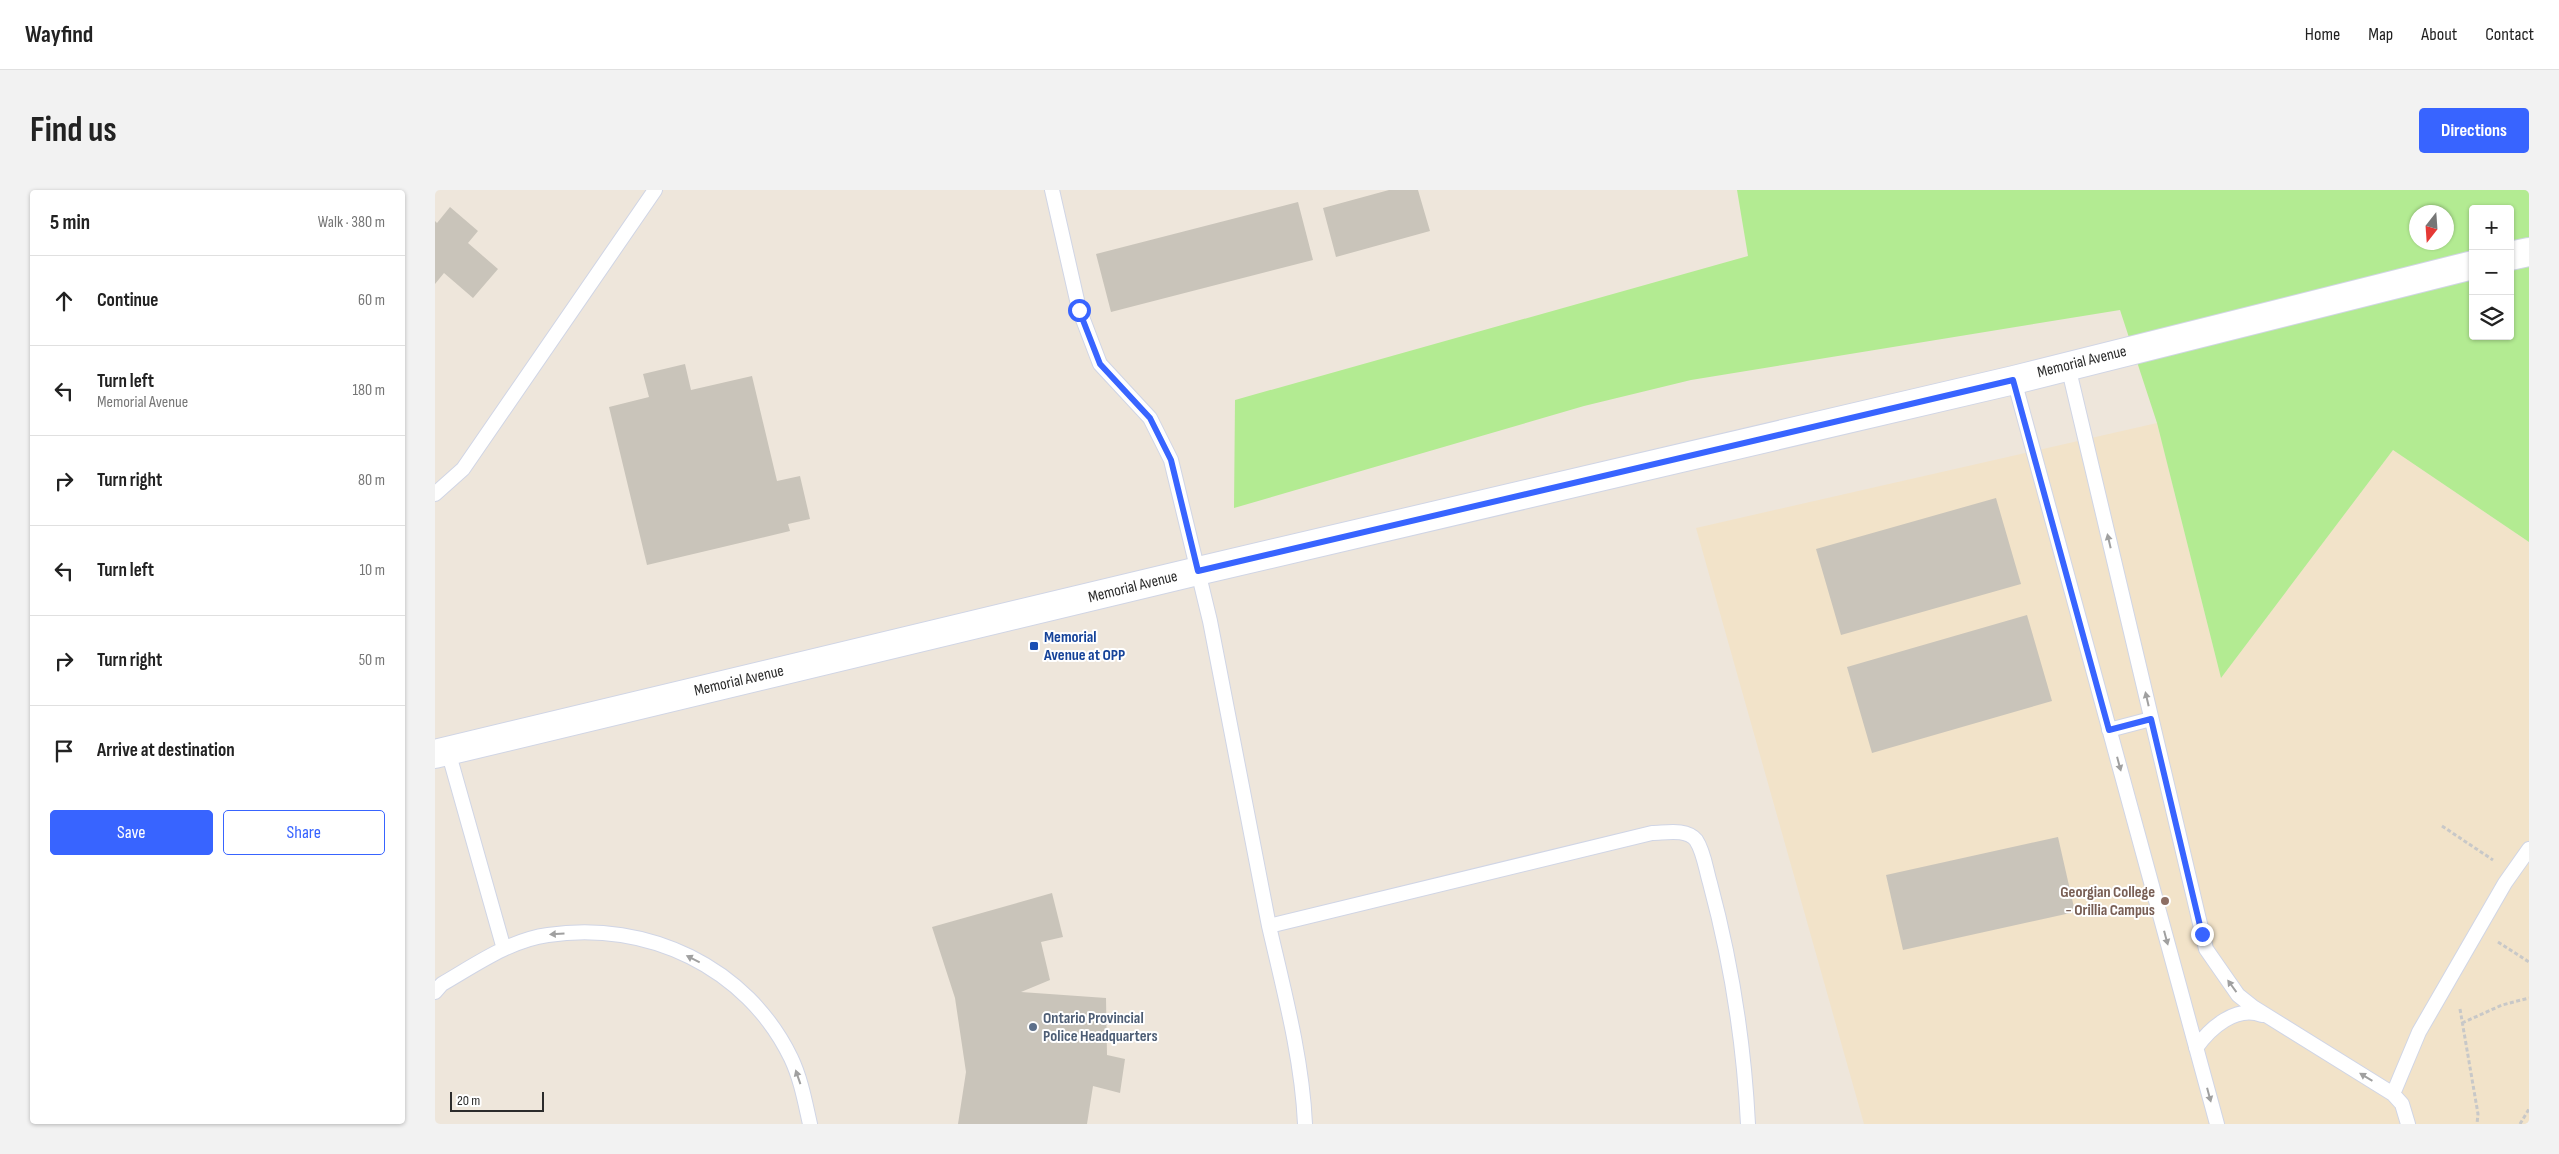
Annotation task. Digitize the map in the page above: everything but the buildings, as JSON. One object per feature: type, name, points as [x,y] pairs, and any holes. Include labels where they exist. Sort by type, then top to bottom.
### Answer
[{"type":"main road","points":[[2514,255],[2529,252]]},
{"type":"main road","name":"Memorial Avenue","points":[[442,753],[1198,571],[2013,380],[2469,267]]},
{"type":"lane","points":[[435,494],[463,469],[655,190]]},
{"type":"lane","points":[[1052,190],[1079,310],[1100,364],[1150,418],[1171,460],[1198,571],[1269,926],[1288,1008],[1304,1106],[1305,1124]]},
{"type":"lane","points":[[2068,366],[2207,949],[2238,995],[2263,1015],[2393,1094],[2402,1104],[2408,1124]]},
{"type":"lane","points":[[2013,380],[2217,1124]]},
{"type":"lane","points":[[2109,730],[2151,719]]},
{"type":"lane","points":[[442,753],[504,949]]},
{"type":"lane","points":[[1269,926],[1652,833],[1681,832],[1695,839],[1703,857],[1717,908],[1733,990],[1748,1124]]},
{"type":"lane","points":[[2393,1094],[2419,1032],[2529,849]]},
{"type":"lane","points":[[435,992],[442,984],[504,949],[547,935],[606,931],[663,944],[722,974],[760,1011],[782,1040],[800,1079],[809,1124]]},
{"type":"lane","points":[[2196,1048],[2208,1033],[2228,1018],[2247,1012],[2263,1015]]},
{"type":"path","points":[[2442,826],[2513,873]]},
{"type":"path","points":[[2500,933],[2495,941],[2529,962]]},
{"type":"path","points":[[2462,1023],[2502,1005],[2529,998]]},
{"type":"path","points":[[2460,1007],[2478,1114],[2477,1124]]},
{"type":"path","points":[[2520,1124],[2529,1109]]},
{"type":"shaded area","name":"Georgian College - Orillia Campus","points":[[2157,423],[2221,678],[2393,450],[2529,542],[2529,1124],[1864,1124],[1696,528]]},
{"type":"green space","points":[[1737,190],[2529,190],[2529,542],[2393,450],[2221,678],[2157,423],[2120,310],[1691,380],[1584,406],[1234,508],[1235,400],[1748,256]]},
{"type":"place","name":"Memorial Avenue at OPP","points":[[1034,646]]},
{"type":"place","name":"Georgian College - Orillia Campus","points":[[2165,901]]},
{"type":"place","name":"Ontario Provincial Police Headquarters","points":[[1033,1027]]},
{"type":"route","points":[[1079,310],[1100,364],[1150,418],[1171,460],[1198,571],[2013,380],[2109,730],[2151,719],[2202,934]]}]
